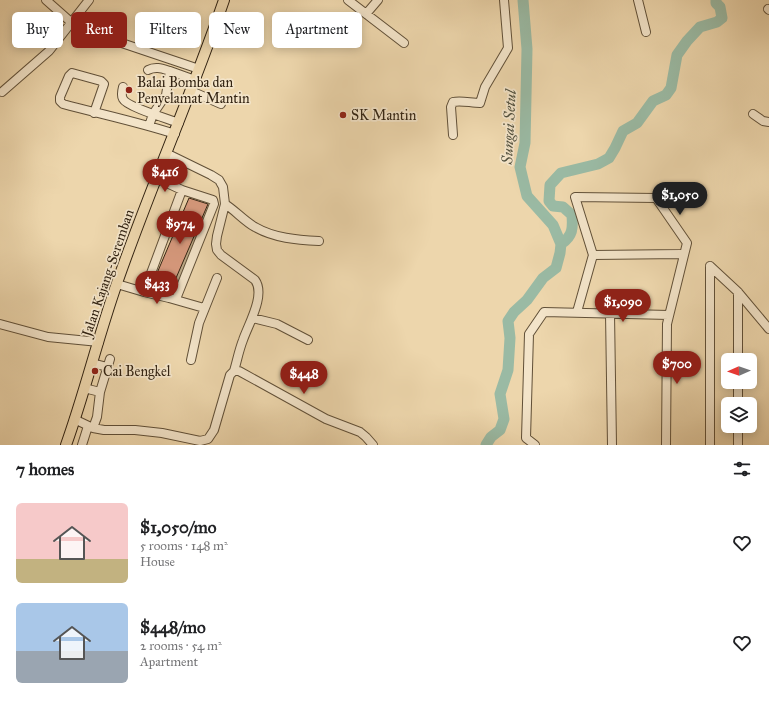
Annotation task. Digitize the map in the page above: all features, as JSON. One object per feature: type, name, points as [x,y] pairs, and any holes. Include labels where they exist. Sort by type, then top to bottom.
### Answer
[{"type":"main road","name":"Jalan Kajang-Seremban","points":[[66,445],[117,284],[156,178],[175,134],[224,0]]},
{"type":"street","points":[[46,0],[71,22]]},
{"type":"street","points":[[80,12],[89,0]]},
{"type":"street","points":[[348,0],[404,43]]},
{"type":"street","points":[[366,14],[378,0]]},
{"type":"street","points":[[453,135],[451,107],[453,102],[458,100],[466,103],[480,103],[485,87],[508,48],[504,0]]},
{"type":"street","points":[[638,0],[646,32]]},
{"type":"street","points":[[2,92],[49,51],[71,24]]},
{"type":"street","points":[[127,45],[199,69]]},
{"type":"street","points":[[148,70],[158,68],[195,80]]},
{"type":"street","points":[[149,126],[153,114],[166,95],[170,71]]},
{"type":"street","points":[[94,113],[104,84],[101,81],[72,74],[69,76],[60,97],[60,101],[63,104],[94,113],[149,126],[175,134]]},
{"type":"street","points":[[123,87],[122,94],[126,103],[179,123]]},
{"type":"street","points":[[191,91],[221,104]]},
{"type":"street","points":[[753,114],[763,121],[769,122]]},
{"type":"street","points":[[74,419],[91,427],[104,430],[135,430],[162,433],[200,441],[208,438],[214,430],[230,376],[234,371],[243,340],[252,318],[259,291],[258,285],[255,280],[221,255],[217,250],[216,236],[225,204],[223,187],[219,180],[166,154]]},
{"type":"street","points":[[156,178],[182,190],[214,200],[214,204],[176,300]]},
{"type":"street","points":[[144,292],[182,190]]},
{"type":"street","points":[[576,312],[593,255],[576,197],[656,198],[687,243],[667,324],[666,445]]},
{"type":"street","points":[[225,204],[256,227],[268,233],[296,240],[318,241]]},
{"type":"street","points":[[593,255],[681,254]]},
{"type":"street","points":[[710,445],[710,266],[738,292],[769,329]]},
{"type":"street","points":[[191,360],[194,342],[204,308],[217,278]]},
{"type":"street","points":[[117,284],[204,308]]},
{"type":"street","points":[[738,292],[738,353]]},
{"type":"street","points":[[535,445],[526,438],[529,334],[544,312],[669,315]]},
{"type":"street","points":[[610,313],[612,445]]},
{"type":"street","points":[[252,318],[277,324],[308,340]]},
{"type":"street","points":[[0,324],[48,337],[99,342]]},
{"type":"street","points":[[82,445],[97,417],[100,392],[109,363],[92,362]]},
{"type":"street","points":[[234,371],[239,371],[245,374],[326,419],[360,432],[373,445]]},
{"type":"street","points":[[84,388],[100,392]]},
{"type":"street","points":[[738,433],[738,445]]},
{"type":"building","points":[[189,198],[208,204],[170,292],[152,285]]},
{"type":"waterway","name":"Sungai Setul","points":[[486,445],[491,437],[500,430],[504,419],[500,394],[508,370],[510,338],[508,321],[514,312],[527,300],[543,278],[556,268],[561,244],[553,225],[527,196],[520,167],[525,143],[527,49],[523,0]]},
{"type":"waterway","points":[[561,244],[570,235],[572,215],[563,207],[553,206],[549,201],[550,185],[561,173],[598,164],[609,158],[623,131],[637,123],[653,101],[666,95],[671,88],[677,55],[687,41],[700,27],[717,22],[722,18],[720,7],[716,3],[716,0]]},
{"type":"place","name":"Balai Bomba dan Penyelamat Mantin","points":[[129,90]]},
{"type":"place","name":"SK Mantin","points":[[343,115]]},
{"type":"place","name":"Cai Bengkel","points":[[95,371]]}]
